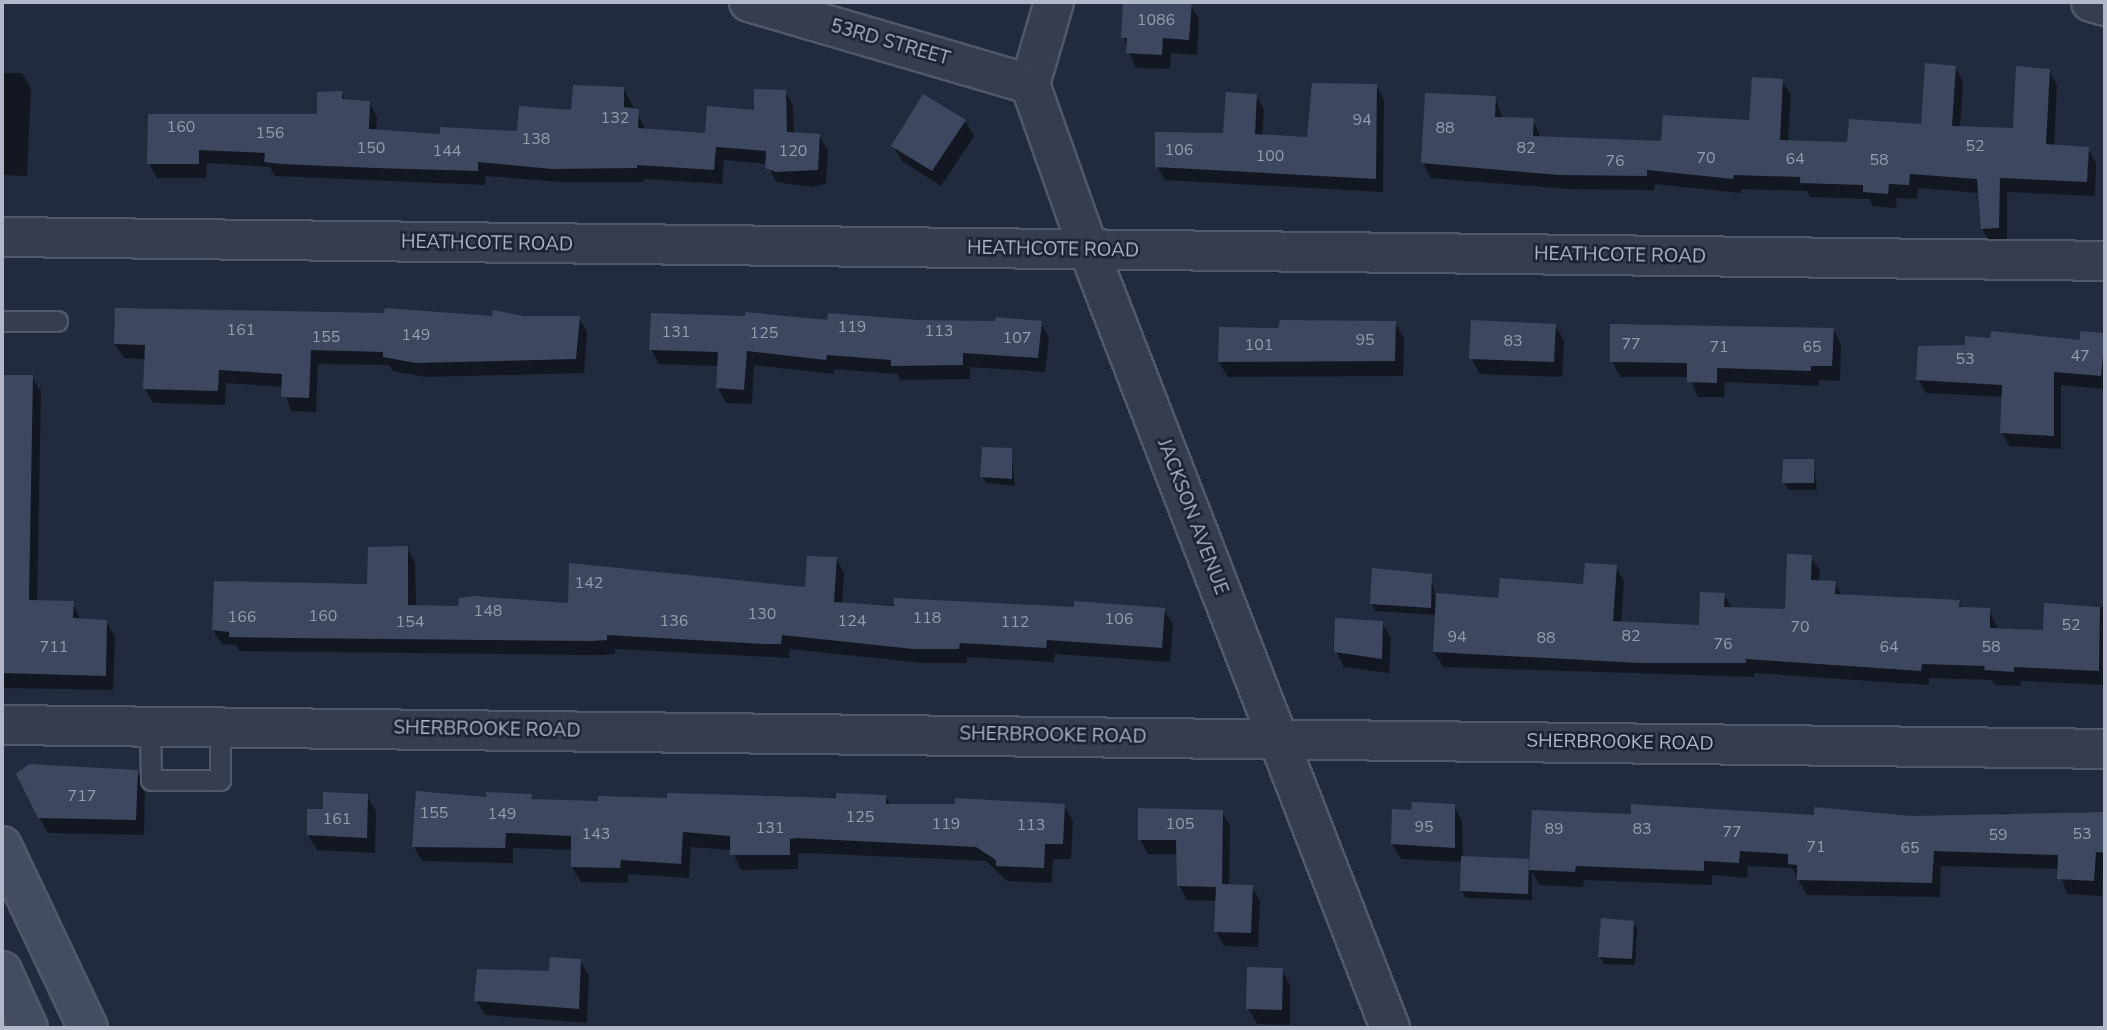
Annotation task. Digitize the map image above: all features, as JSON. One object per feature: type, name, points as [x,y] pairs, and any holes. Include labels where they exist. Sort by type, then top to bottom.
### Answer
[{"type":"main road","points":[[2,846],[88,1028]]},
{"type":"main road","points":[[2,971],[28,1028]]},
{"type":"street","name":"53RD STREET","points":[[749,2],[1030,84]]},
{"type":"street","points":[[1030,84],[1054,2]]},
{"type":"street","points":[[2091,2],[2105,6]]},
{"type":"street","name":"JACKSON AVENUE","points":[[1030,84],[1089,251],[1390,1028]]},
{"type":"street","name":"HEATHCOTE ROAD","points":[[2,237],[2105,261]]},
{"type":"street","name":"SHERBROOKE ROAD","points":[[2,725],[2105,748]]},
{"type":"lane","points":[[2,321],[57,321]]},
{"type":"lane","points":[[150,726],[152,780],[220,780],[220,727]]},
{"type":"building","points":[[1123,2],[1192,2],[1189,40],[1163,38],[1162,55],[1126,53],[1127,38],[1121,38]]},
{"type":"building","points":[[1925,63],[1956,66],[1952,126],[2013,128],[2016,66],[2050,69],[2046,144],[2089,147],[2087,182],[2000,178],[1999,228],[1981,229],[1977,179],[1910,174],[1909,185],[1889,184],[1888,194],[1863,192],[1863,185],[1800,183],[1800,177],[1734,175],[1733,179],[1647,170],[1647,176],[1559,175],[1421,163],[1425,93],[1496,96],[1495,117],[1534,118],[1533,136],[1661,141],[1663,115],[1749,120],[1752,77],[1783,79],[1780,140],[1847,142],[1849,119],[1921,124]]},
{"type":"building","points":[[1312,83],[1377,84],[1376,179],[1155,167],[1155,132],[1223,133],[1226,92],[1257,94],[1255,134],[1307,137]]},
{"type":"building","points":[[573,85],[624,87],[624,107],[639,109],[638,128],[705,133],[707,106],[754,110],[754,89],[786,90],[787,132],[820,134],[818,170],[776,172],[765,168],[766,151],[716,147],[714,170],[637,165],[637,168],[552,169],[478,162],[478,171],[375,168],[281,164],[264,162],[265,153],[199,150],[199,164],[147,164],[148,114],[317,114],[317,92],[342,91],[342,99],[370,101],[369,129],[440,134],[440,127],[517,131],[519,106],[571,110]]},
{"type":"building","points":[[923,94],[966,120],[932,171],[891,146]]},
{"type":"building","points":[[115,308],[384,313],[385,308],[492,316],[493,310],[524,316],[580,316],[576,359],[416,363],[383,357],[383,352],[311,350],[309,398],[281,397],[282,374],[219,370],[218,391],[143,389],[145,345],[114,344]]},
{"type":"building","points":[[745,312],[827,320],[828,313],[918,320],[995,321],[996,317],[1042,321],[1038,358],[963,353],[963,365],[891,366],[891,360],[827,355],[826,360],[747,351],[744,390],[716,388],[718,352],[649,350],[651,313],[745,316]]},
{"type":"building","points":[[1280,320],[1396,321],[1395,361],[1218,362],[1219,327],[1278,328]]},
{"type":"building","points":[[1471,320],[1556,324],[1554,362],[1469,359]]},
{"type":"building","points":[[1610,324],[1834,328],[1832,366],[1811,366],[1811,371],[1717,368],[1717,383],[1687,382],[1687,363],[1610,362]]},
{"type":"building","points":[[1991,331],[2080,340],[2080,331],[2105,333],[2101,376],[2054,372],[2054,436],[2000,433],[2002,385],[1916,380],[1918,346],[1965,345],[1965,336],[1990,338]]},
{"type":"building","points":[[2,375],[33,375],[29,600],[74,601],[73,618],[107,620],[106,676],[2,673]]},
{"type":"building","points":[[982,447],[1012,448],[1012,479],[980,477]]},
{"type":"building","points":[[1783,459],[1814,459],[1814,483],[1782,483]]},
{"type":"building","points":[[408,546],[408,605],[458,606],[459,598],[475,596],[568,603],[569,563],[805,587],[807,556],[837,557],[834,602],[894,606],[894,598],[1074,607],[1074,601],[1165,608],[1162,648],[1047,640],[1046,648],[960,643],[959,649],[913,649],[782,635],[781,644],[607,635],[607,640],[591,641],[229,637],[229,632],[212,630],[214,581],[367,584],[368,547]]},
{"type":"building","points":[[1787,554],[1812,555],[1811,580],[1836,581],[1835,594],[1960,600],[1959,607],[1990,608],[1990,628],[2043,630],[2044,603],[2100,607],[2099,671],[2014,667],[2014,672],[1984,670],[1985,666],[1922,664],[1921,671],[1746,659],[1746,663],[1640,663],[1433,652],[1436,593],[1498,598],[1500,578],[1583,584],[1585,563],[1617,565],[1613,621],[1699,625],[1700,592],[1725,593],[1724,607],[1785,609]]},
{"type":"building","points":[[1372,568],[1432,574],[1431,608],[1370,604]]},
{"type":"building","points":[[1335,618],[1383,621],[1382,659],[1334,652]]},
{"type":"building","points":[[29,764],[138,770],[136,820],[38,818],[16,774]]},
{"type":"building","points":[[416,791],[486,797],[486,792],[532,794],[532,799],[598,801],[598,796],[667,798],[667,793],[836,798],[836,793],[886,795],[886,804],[955,804],[955,798],[1065,804],[1063,844],[1045,844],[1044,868],[996,866],[996,860],[976,847],[797,838],[790,839],[790,855],[730,855],[730,836],[683,832],[681,864],[621,860],[620,868],[571,867],[571,836],[506,833],[505,848],[412,847]]},
{"type":"building","points":[[323,792],[368,794],[367,838],[307,835],[307,809],[323,809]]},
{"type":"building","points":[[1412,802],[1455,804],[1455,848],[1391,844],[1392,809],[1411,810]]},
{"type":"building","points":[[1631,804],[1814,815],[1814,807],[1911,816],[2105,812],[2105,853],[2096,852],[2094,881],[2057,879],[2058,855],[1934,851],[1932,883],[1797,880],[1797,865],[1788,864],[1788,854],[1740,851],[1739,863],[1704,861],[1704,871],[1576,866],[1575,872],[1529,870],[1532,810],[1631,814]]},
{"type":"building","points":[[1138,808],[1223,810],[1222,884],[1253,885],[1251,933],[1214,932],[1216,887],[1177,886],[1176,840],[1138,840]]},
{"type":"building","points":[[1461,856],[1529,859],[1528,894],[1460,891]]},
{"type":"building","points":[[1601,918],[1634,921],[1632,959],[1598,957]]},
{"type":"building","points":[[550,957],[581,959],[579,1009],[474,1001],[477,969],[549,971]]},
{"type":"building","points":[[1247,967],[1283,968],[1282,1010],[1246,1009]]}]
